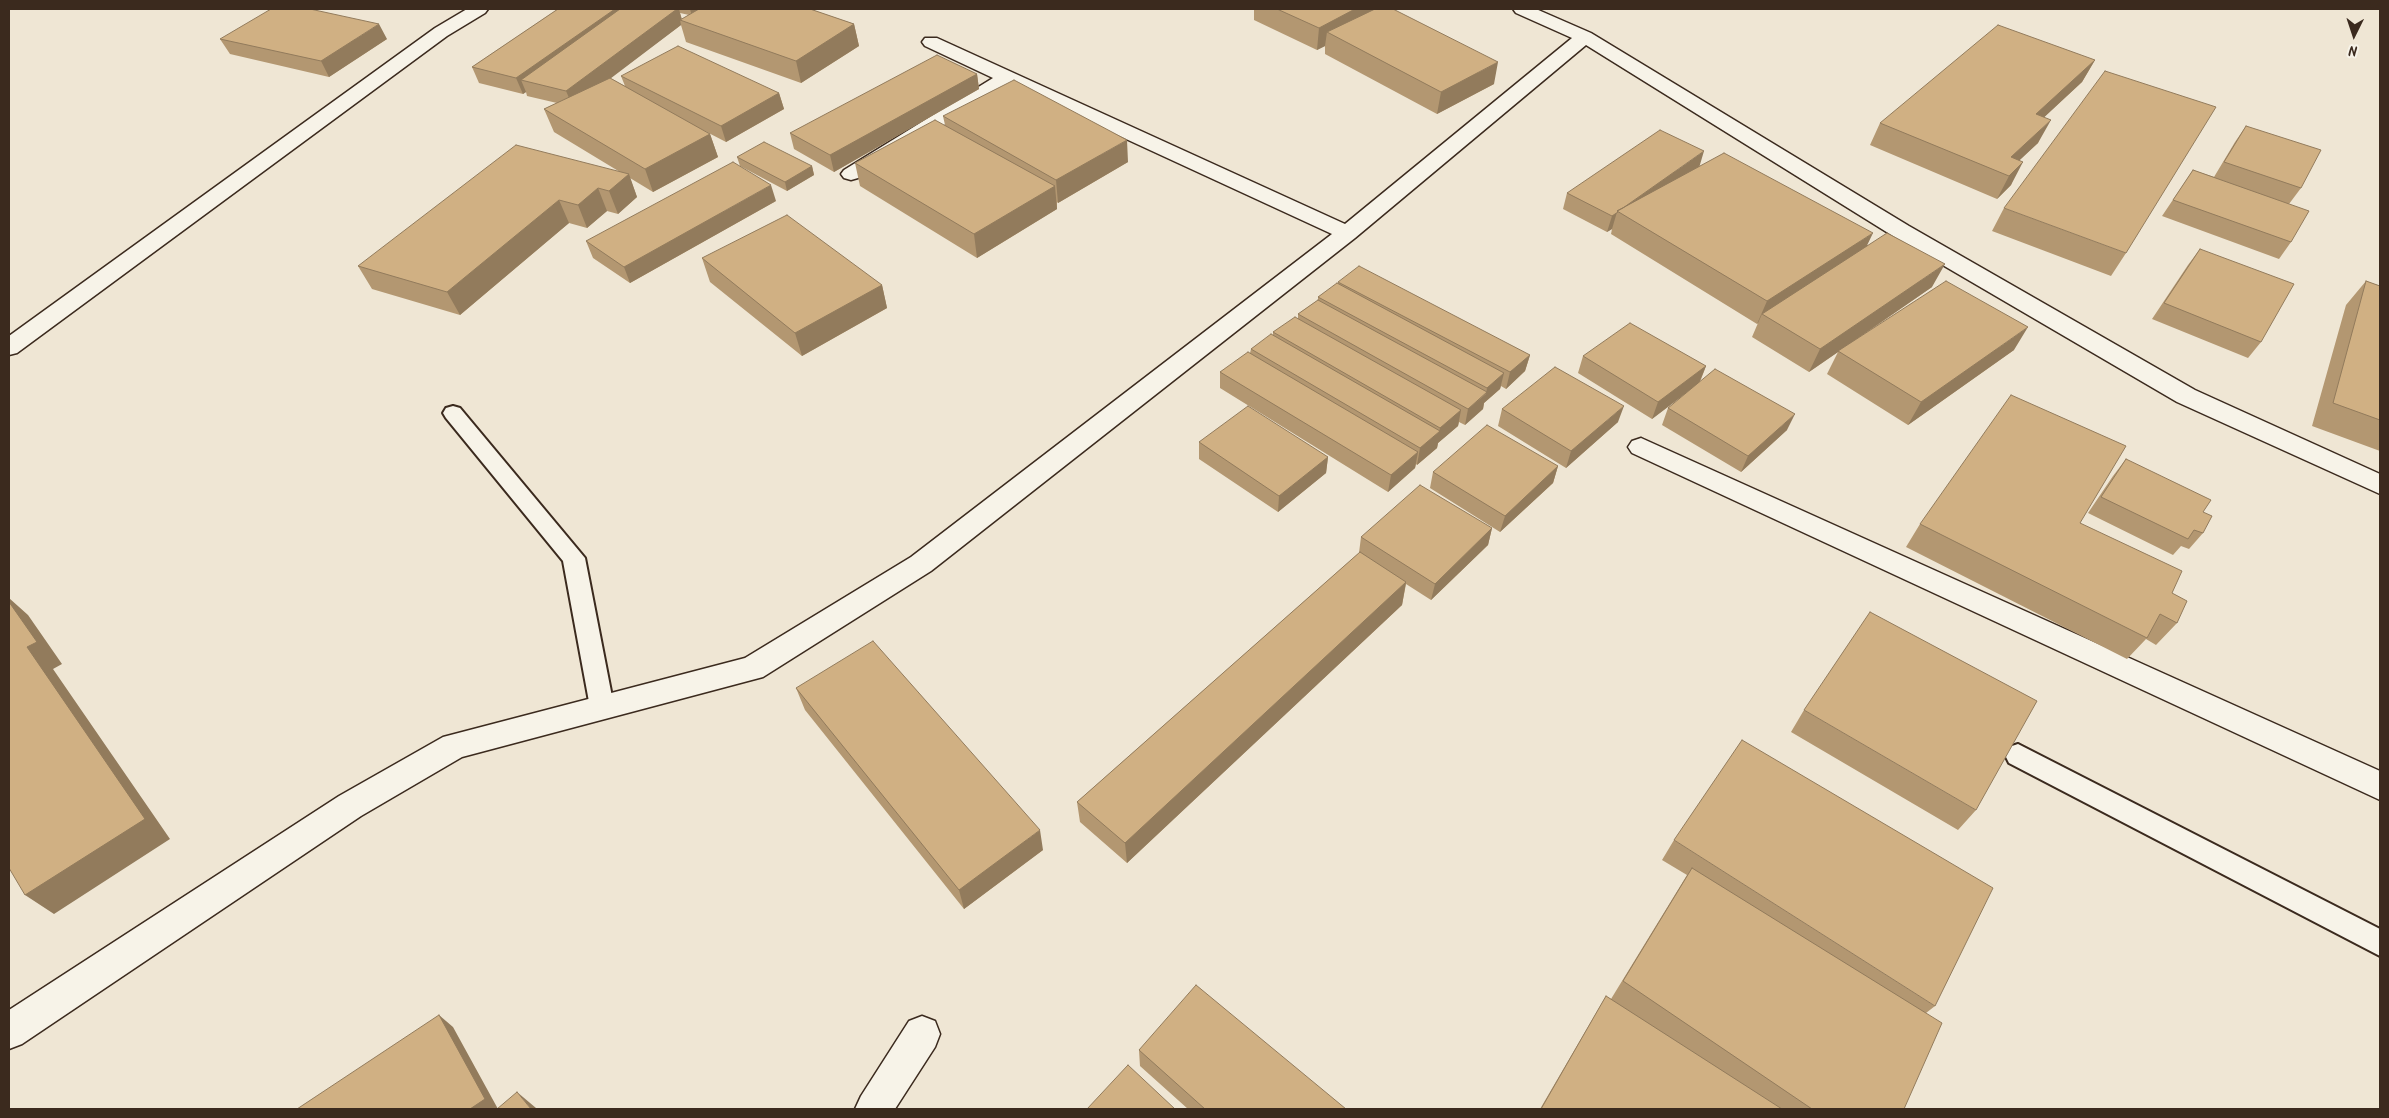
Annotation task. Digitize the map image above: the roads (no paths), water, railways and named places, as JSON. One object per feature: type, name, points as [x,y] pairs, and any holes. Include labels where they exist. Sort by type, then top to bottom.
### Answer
[{"type":"street","points":[[9,347],[441,32],[479,9]]},
{"type":"street","points":[[1522,9],[1585,37],[1901,231],[2186,396],[2380,485]]},
{"type":"street","points":[[9,1031],[350,806],[454,746],[753,668],[921,564],[1347,233],[1585,37]]},
{"type":"street","points":[[931,42],[1347,233]]},
{"type":"street","points":[[851,174],[1008,78]]},
{"type":"street","points":[[1641,447],[2380,786]]},
{"type":"street","points":[[874,1109],[922,1034]]},
{"type":"lane","points":[[453,413],[574,558],[602,707]]},
{"type":"lane","points":[[2018,755],[2380,943]]}]
